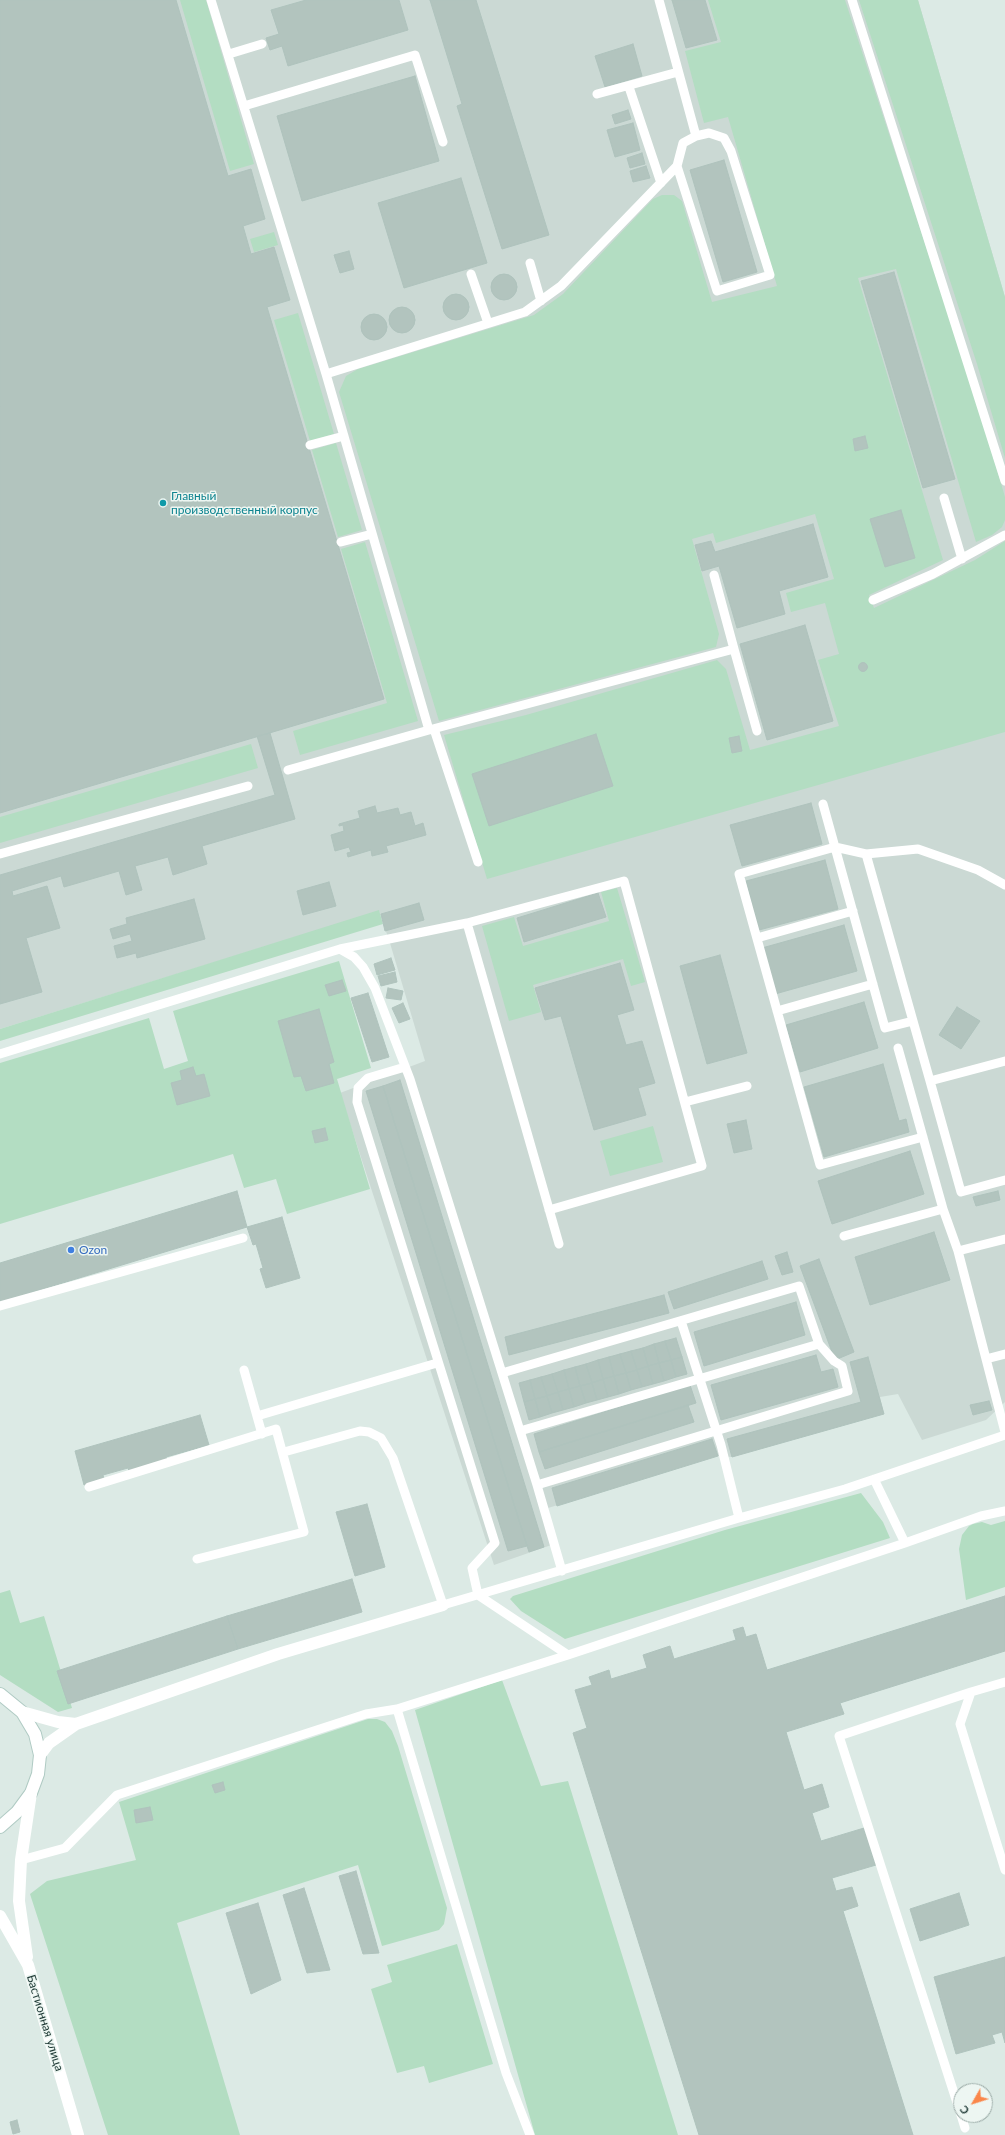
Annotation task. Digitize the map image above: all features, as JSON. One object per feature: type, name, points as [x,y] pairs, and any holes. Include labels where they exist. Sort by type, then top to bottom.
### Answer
[{"type":"street","points":[[40,1755],[49,1743],[76,1724],[278,1654],[443,1605]]},
{"type":"street","points":[[0,1694],[22,1712],[35,1734],[40,1755],[38,1774],[31,1793],[21,1860],[19,1901],[28,1965]]},
{"type":"street","points":[[22,1712],[58,1722],[76,1724]]},
{"type":"street","points":[[0,1828],[17,1812],[31,1793]]},
{"type":"street","name":"Бастионная улица","points":[[0,1916],[28,1965],[78,2135]]},
{"type":"lane","points":[[211,0],[229,54],[326,374],[372,534],[432,729],[478,862]]},
{"type":"lane","points":[[659,0],[696,136]]},
{"type":"lane","points":[[852,0],[1005,481]]},
{"type":"lane","points":[[229,54],[262,44]]},
{"type":"lane","points":[[244,106],[415,55],[444,142]]},
{"type":"lane","points":[[597,94],[630,87],[678,72]]},
{"type":"lane","points":[[630,87],[661,183]]},
{"type":"lane","points":[[326,374],[525,312],[562,286],[677,166],[683,143],[696,136],[709,133],[724,138],[731,150],[770,275],[717,291],[677,166]]},
{"type":"lane","points":[[530,263],[541,301]]},
{"type":"lane","points":[[471,274],[488,323]]},
{"type":"lane","points":[[310,445],[344,436]]},
{"type":"lane","points":[[944,498],[962,559]]},
{"type":"lane","points":[[341,542],[372,534]]},
{"type":"lane","points":[[873,600],[962,559],[1005,535]]},
{"type":"lane","points":[[714,575],[757,731]]},
{"type":"lane","points":[[288,770],[432,729],[734,649]]},
{"type":"lane","points":[[0,854],[248,786]]},
{"type":"lane","points":[[823,804],[885,1028],[913,1021]]},
{"type":"lane","points":[[923,1137],[820,1165],[739,874],[835,847],[866,854],[918,849],[978,870],[1005,885]]},
{"type":"lane","points":[[866,854],[961,1192],[1005,1180]]},
{"type":"lane","points":[[0,1054],[340,949],[467,923],[624,881],[702,1166],[549,1210]]},
{"type":"lane","points":[[757,938],[853,911]]},
{"type":"lane","points":[[467,923],[559,1244]]},
{"type":"lane","points":[[340,949],[354,957],[363,967],[375,988],[405,1067],[537,1485],[562,1571]]},
{"type":"lane","points":[[777,1011],[873,984]]},
{"type":"lane","points":[[284,1452],[360,1431],[369,1432],[381,1438],[393,1458],[443,1605],[738,1518],[845,1489],[1005,1433],[958,1251],[943,1209],[898,1048]]},
{"type":"lane","points":[[930,1081],[1005,1061]]},
{"type":"lane","points":[[405,1067],[368,1078],[358,1088],[357,1102],[494,1543],[472,1568],[478,1594],[568,1655]]},
{"type":"lane","points":[[685,1102],[747,1086]]},
{"type":"lane","points":[[844,1236],[943,1209]]},
{"type":"lane","points":[[0,1306],[243,1238]]},
{"type":"lane","points":[[958,1251],[1005,1239]]},
{"type":"lane","points":[[502,1373],[799,1286],[819,1344],[834,1361],[842,1366],[848,1392],[716,1430],[537,1485]]},
{"type":"lane","points":[[681,1321],[716,1430],[738,1518]]},
{"type":"lane","points":[[520,1431],[699,1377],[819,1344]]},
{"type":"lane","points":[[986,1359],[1005,1354]]},
{"type":"lane","points":[[257,1416],[437,1363]]},
{"type":"lane","points":[[244,1370],[262,1434]]},
{"type":"lane","points":[[89,1487],[276,1429],[284,1452],[304,1532],[197,1559]]},
{"type":"lane","points":[[874,1479],[905,1544]]},
{"type":"lane","points":[[21,1860],[65,1848],[117,1794],[366,1714],[397,1709],[568,1655],[905,1544],[981,1516],[1005,1511]]},
{"type":"lane","points":[[953,2090],[839,1736],[1005,1682]]},
{"type":"lane","points":[[971,1692],[960,1724],[1005,1870]]},
{"type":"lane","points":[[397,1709],[506,2073],[530,2135]]},
{"type":"lane","points":[[963,2123],[965,2128]]},
{"type":"shaded area","points":[[0,0],[918,0],[1005,297],[1005,1402],[986,1420],[922,1440],[898,1394],[880,1397],[884,1414],[732,1457],[718,1456],[548,1508],[557,1543],[494,1565],[340,1093],[425,1061],[379,911],[0,1029]]},
{"type":"green space","points":[[180,0],[206,0],[254,164],[230,171]]},
{"type":"green space","points":[[708,0],[845,0],[977,402],[1005,497],[1005,520],[1002,527],[992,535],[976,542],[896,269],[858,278],[943,560],[869,595],[874,608],[975,560],[1005,541],[1005,732],[487,879],[444,735],[526,715],[717,660],[726,669],[750,750],[839,726],[818,660],[839,654],[825,603],[791,612],[786,593],[834,579],[815,514],[716,543],[713,533],[692,539],[719,634],[716,647],[439,721],[339,392],[346,376],[358,369],[534,315],[563,294],[653,199],[662,195],[674,195],[682,201],[712,302],[777,286],[728,117],[704,123],[685,51],[721,42]]},
{"type":"green space","points":[[859,0],[918,0],[1005,297],[1005,458],[977,364]]},
{"type":"green space","points":[[274,232],[278,245],[254,252],[250,239]]},
{"type":"green space","points":[[298,313],[334,434],[310,441],[274,320]]},
{"type":"green space","points":[[336,443],[362,530],[338,537],[312,450]]},
{"type":"green space","points":[[365,542],[418,721],[300,755],[293,731],[387,703],[341,549]]},
{"type":"green space","points":[[251,744],[258,768],[0,843],[0,817]]},
{"type":"green space","points":[[617,888],[645,982],[631,986],[623,959],[533,985],[541,1012],[509,1021],[482,926],[514,917],[523,946],[609,921],[601,892]]},
{"type":"green space","points":[[379,910],[383,924],[0,1041],[0,1029]]},
{"type":"green space","points":[[339,961],[371,1068],[337,1079],[370,1189],[287,1214],[276,1179],[244,1188],[233,1154],[0,1224],[0,1063],[149,1018],[164,1069],[188,1061],[173,1011]]},
{"type":"green space","points":[[653,1126],[663,1162],[610,1176],[600,1141]]},
{"type":"green space","points":[[861,1493],[883,1522],[890,1538],[565,1639],[521,1611],[510,1599],[513,1596],[725,1530]]},
{"type":"green space","points":[[1005,1521],[1005,1587],[966,1600],[959,1549],[962,1535],[969,1526],[973,1524],[982,1522],[991,1525]]},
{"type":"green space","points":[[10,1590],[20,1623],[44,1616],[72,1708],[58,1712],[0,1675],[0,1593]]},
{"type":"green space","points":[[502,1680],[541,1786],[568,1781],[678,2135],[535,2135],[415,1710]]},
{"type":"green space","points":[[368,1719],[377,1719],[385,1722],[392,1731],[398,1746],[447,1908],[444,1924],[439,1930],[382,1946],[358,1865],[177,1923],[240,2135],[108,2135],[30,1894],[47,1881],[136,1860],[119,1802]]},
{"type":"green space","points":[[457,1944],[493,2064],[429,2083],[424,2066],[397,2073],[371,1989],[392,1982],[387,1965]]},
{"type":"building","name":"Главный производственный корпус","points":[[0,0],[176,0],[228,176],[251,169],[265,219],[243,226],[251,254],[274,247],[290,300],[267,307],[384,699],[0,813]]},
{"type":"building","points":[[306,0],[399,0],[408,30],[288,66],[282,46],[270,50],[266,38],[279,34],[271,10]]},
{"type":"building","points":[[430,0],[476,0],[549,235],[502,249],[457,106],[462,104]]},
{"type":"building","points":[[672,0],[705,0],[717,40],[686,48]]},
{"type":"building","points":[[633,44],[642,76],[605,87],[595,56]]},
{"type":"building","points":[[415,76],[439,161],[302,201],[277,116]]},
{"type":"building","points":[[628,110],[631,119],[615,124],[612,115]]},
{"type":"building","points":[[633,123],[640,150],[615,157],[607,130]]},
{"type":"building","points":[[642,153],[645,164],[630,168],[627,158]]},
{"type":"building","points":[[724,160],[757,272],[723,282],[690,170]]},
{"type":"building","points":[[646,166],[650,178],[633,182],[630,171]]},
{"type":"building","points":[[461,178],[487,263],[404,288],[378,203]]},
{"type":"building","points":[[349,251],[354,269],[340,273],[334,255]]},
{"type":"building","points":[[894,272],[955,479],[923,488],[861,281]]},
{"type":"building","points":[[504,274],[513,278],[517,287],[513,296],[504,300],[495,296],[491,287],[495,278]]},
{"type":"building","points":[[456,294],[465,298],[469,307],[465,316],[456,320],[447,316],[443,307],[447,298]]},
{"type":"building","points":[[402,307],[411,311],[415,320],[411,329],[402,333],[393,329],[389,320],[393,311]]},
{"type":"building","points":[[374,314],[383,318],[387,327],[383,336],[374,340],[365,336],[361,327],[365,318]]},
{"type":"building","points":[[865,436],[868,448],[855,451],[853,439]]},
{"type":"building","points":[[901,510],[915,558],[885,567],[870,519]]},
{"type":"building","points":[[813,524],[828,577],[779,591],[785,614],[737,628],[719,566],[702,571],[695,545],[711,541],[715,552]]},
{"type":"building","points":[[805,625],[833,721],[767,740],[740,644]]},
{"type":"building","points":[[861,663],[865,663],[867,667],[865,671],[861,671],[859,669],[859,665]]},
{"type":"building","points":[[270,733],[295,819],[202,846],[207,864],[173,875],[168,857],[135,866],[142,890],[126,895],[119,871],[64,887],[61,876],[12,891],[13,896],[47,886],[60,928],[26,938],[42,992],[0,1004],[0,875],[275,795],[257,736]]},
{"type":"building","points":[[596,734],[613,786],[489,826],[472,774]]},
{"type":"building","points":[[739,736],[742,751],[732,753],[729,738]]},
{"type":"building","points":[[811,803],[822,844],[742,866],[730,825]]},
{"type":"building","points":[[375,806],[377,813],[398,808],[400,815],[411,812],[415,826],[423,823],[426,835],[386,846],[388,852],[372,856],[371,850],[348,857],[347,853],[351,852],[349,847],[335,851],[331,835],[344,831],[343,825],[339,826],[339,824],[360,818],[358,811]]},
{"type":"building","points":[[825,860],[838,909],[759,930],[746,881]]},
{"type":"building","points":[[329,882],[336,906],[303,915],[297,891]]},
{"type":"building","points":[[598,893],[606,917],[524,942],[517,918]]},
{"type":"building","points":[[194,899],[205,939],[137,958],[136,953],[117,958],[114,946],[132,941],[130,934],[113,939],[110,929],[127,924],[126,918]]},
{"type":"building","points":[[419,903],[424,920],[385,931],[381,914]]},
{"type":"building","points":[[844,925],[857,971],[775,994],[762,948]]},
{"type":"building","points":[[720,955],[747,1053],[707,1064],[680,966]]},
{"type":"building","points":[[391,958],[395,970],[377,975],[374,964]]},
{"type":"building","points":[[620,963],[634,1010],[617,1015],[626,1045],[642,1041],[655,1083],[638,1088],[646,1115],[594,1130],[561,1016],[545,1020],[535,988]]},
{"type":"building","points":[[395,972],[397,982],[381,986],[378,976]]},
{"type":"building","points":[[342,980],[346,991],[329,996],[325,985]]},
{"type":"building","points":[[388,988],[403,991],[401,1000],[386,998]]},
{"type":"building","points":[[368,993],[389,1057],[372,1062],[351,998]]},
{"type":"building","points":[[864,1002],[878,1048],[800,1072],[786,1025]]},
{"type":"building","points":[[403,1003],[410,1019],[399,1023],[392,1008]]},
{"type":"building","points":[[957,1007],[980,1021],[961,1049],[939,1035]]},
{"type":"building","points":[[319,1009],[334,1062],[329,1064],[334,1083],[306,1091],[301,1076],[294,1077],[278,1021]]},
{"type":"building","points":[[883,1064],[899,1121],[906,1119],[909,1132],[824,1157],[804,1087]]},
{"type":"building","points":[[193,1067],[196,1076],[204,1074],[210,1096],[177,1105],[171,1083],[182,1080],[180,1071]]},
{"type":"building","points":[[400,1080],[544,1547],[529,1552],[383,1086]]},
{"type":"building","points":[[383,1086],[527,1546],[508,1551],[366,1091]]},
{"type":"building","points":[[746,1120],[752,1149],[734,1153],[727,1124]]},
{"type":"building","points":[[325,1128],[328,1140],[315,1143],[312,1131]]},
{"type":"building","points":[[910,1151],[924,1194],[832,1224],[818,1181]]},
{"type":"building","points":[[237,1191],[247,1227],[0,1302],[0,1263]]},
{"type":"building","points":[[998,1191],[1000,1200],[976,1206],[973,1197]]},
{"type":"building","points":[[282,1217],[300,1278],[266,1288],[260,1269],[263,1268],[256,1244],[253,1245],[247,1227]]},
{"type":"building","points":[[934,1232],[950,1280],[870,1305],[855,1257]]},
{"type":"building","points":[[787,1252],[793,1272],[782,1275],[775,1256]]},
{"type":"building","points":[[819,1259],[854,1352],[835,1360],[800,1266]]},
{"type":"building","points":[[762,1261],[768,1279],[674,1309],[668,1292]]},
{"type":"building","points":[[664,1295],[669,1313],[509,1355],[505,1337]]},
{"type":"building","points":[[796,1302],[805,1335],[704,1366],[694,1332]]},
{"type":"building","points":[[676,1338],[682,1357],[671,1360],[665,1341]]},
{"type":"building","points":[[665,1341],[671,1360],[659,1363],[654,1344]]},
{"type":"building","points":[[654,1344],[659,1363],[648,1366],[643,1348]]},
{"type":"building","points":[[643,1348],[648,1366],[637,1370],[631,1351]]},
{"type":"building","points":[[631,1351],[637,1370],[626,1373],[620,1354]]},
{"type":"building","points":[[620,1354],[626,1373],[614,1376],[609,1357]]},
{"type":"building","points":[[816,1355],[821,1372],[833,1369],[838,1387],[721,1420],[711,1385]]},
{"type":"building","points":[[609,1357],[614,1376],[603,1379],[598,1360]]},
{"type":"building","points":[[682,1357],[687,1374],[676,1377],[671,1360]]},
{"type":"building","points":[[868,1357],[884,1414],[732,1457],[727,1439],[861,1402],[850,1362]]},
{"type":"building","points":[[598,1360],[603,1379],[592,1383],[586,1364]]},
{"type":"building","points":[[671,1360],[676,1377],[664,1381],[659,1363]]},
{"type":"building","points":[[659,1363],[664,1381],[653,1384],[648,1366]]},
{"type":"building","points":[[586,1364],[592,1383],[580,1386],[575,1367]]},
{"type":"building","points":[[648,1366],[653,1384],[642,1387],[637,1370]]},
{"type":"building","points":[[575,1367],[580,1386],[569,1389],[564,1370]]},
{"type":"building","points":[[564,1370],[569,1389],[558,1392],[552,1374]]},
{"type":"building","points":[[637,1370],[642,1387],[631,1390],[626,1373]]},
{"type":"building","points":[[626,1373],[631,1390],[619,1394],[614,1376]]},
{"type":"building","points":[[552,1374],[558,1392],[547,1396],[541,1377]]},
{"type":"building","points":[[614,1376],[619,1394],[608,1397],[603,1379]]},
{"type":"building","points":[[541,1377],[547,1396],[535,1399],[530,1380]]},
{"type":"building","points":[[603,1379],[608,1397],[597,1400],[592,1383]]},
{"type":"building","points":[[530,1380],[535,1399],[524,1402],[519,1383]]},
{"type":"building","points":[[592,1383],[597,1400],[586,1403],[580,1386]]},
{"type":"building","points":[[690,1385],[696,1403],[539,1452],[534,1434]]},
{"type":"building","points":[[580,1386],[586,1403],[574,1407],[569,1389]]},
{"type":"building","points":[[569,1389],[574,1407],[563,1410],[558,1392]]},
{"type":"building","points":[[558,1392],[563,1410],[552,1413],[547,1396]]},
{"type":"building","points":[[547,1396],[552,1413],[540,1417],[535,1399]]},
{"type":"building","points":[[535,1399],[540,1417],[529,1420],[524,1402]]},
{"type":"building","points":[[989,1401],[992,1410],[973,1415],[970,1405]]},
{"type":"building","points":[[688,1405],[694,1422],[545,1469],[539,1452]]},
{"type":"building","points":[[200,1415],[209,1445],[166,1457],[167,1460],[129,1471],[128,1468],[103,1475],[104,1479],[84,1485],[75,1451]]},
{"type":"building","points":[[712,1439],[718,1456],[557,1506],[552,1488]]},
{"type":"building","points":[[367,1504],[385,1567],[355,1576],[336,1512]]},
{"type":"building","points":[[352,1579],[362,1612],[238,1649],[227,1616]]},
{"type":"building","points":[[1005,1596],[1005,1651],[840,1703],[844,1714],[786,1732],[804,1790],[822,1784],[829,1807],[812,1813],[821,1841],[864,1828],[876,1865],[832,1878],[836,1891],[852,1887],[858,1906],[843,1911],[913,2135],[699,2135],[573,1733],[587,1728],[575,1690],[592,1685],[589,1677],[609,1670],[611,1679],[647,1668],[643,1655],[670,1646],[674,1659],[736,1640],[733,1630],[743,1627],[746,1637],[756,1634],[767,1670]]},
{"type":"building","points":[[227,1616],[238,1649],[68,1704],[57,1671]]},
{"type":"building","points":[[223,1782],[225,1790],[215,1793],[212,1785]]},
{"type":"building","points":[[150,1807],[153,1820],[136,1823],[134,1810]]},
{"type":"building","points":[[356,1871],[379,1953],[363,1954],[339,1876]]},
{"type":"building","points":[[304,1888],[330,1970],[307,1973],[283,1895]]},
{"type":"building","points":[[959,1893],[969,1925],[920,1941],[910,1909]]},
{"type":"building","points":[[258,1903],[281,1980],[251,1994],[226,1913]]},
{"type":"building","points":[[1005,1957],[1005,2043],[1002,2032],[992,2035],[995,2043],[956,2054],[934,1977]]},
{"type":"building","points":[[17,2120],[20,2132],[13,2134],[10,2122]]},
{"type":"place","name":"Главный производственный корпус","points":[[163,503]]},
{"type":"place","name":"Ozon","points":[[71,1250]]}]
